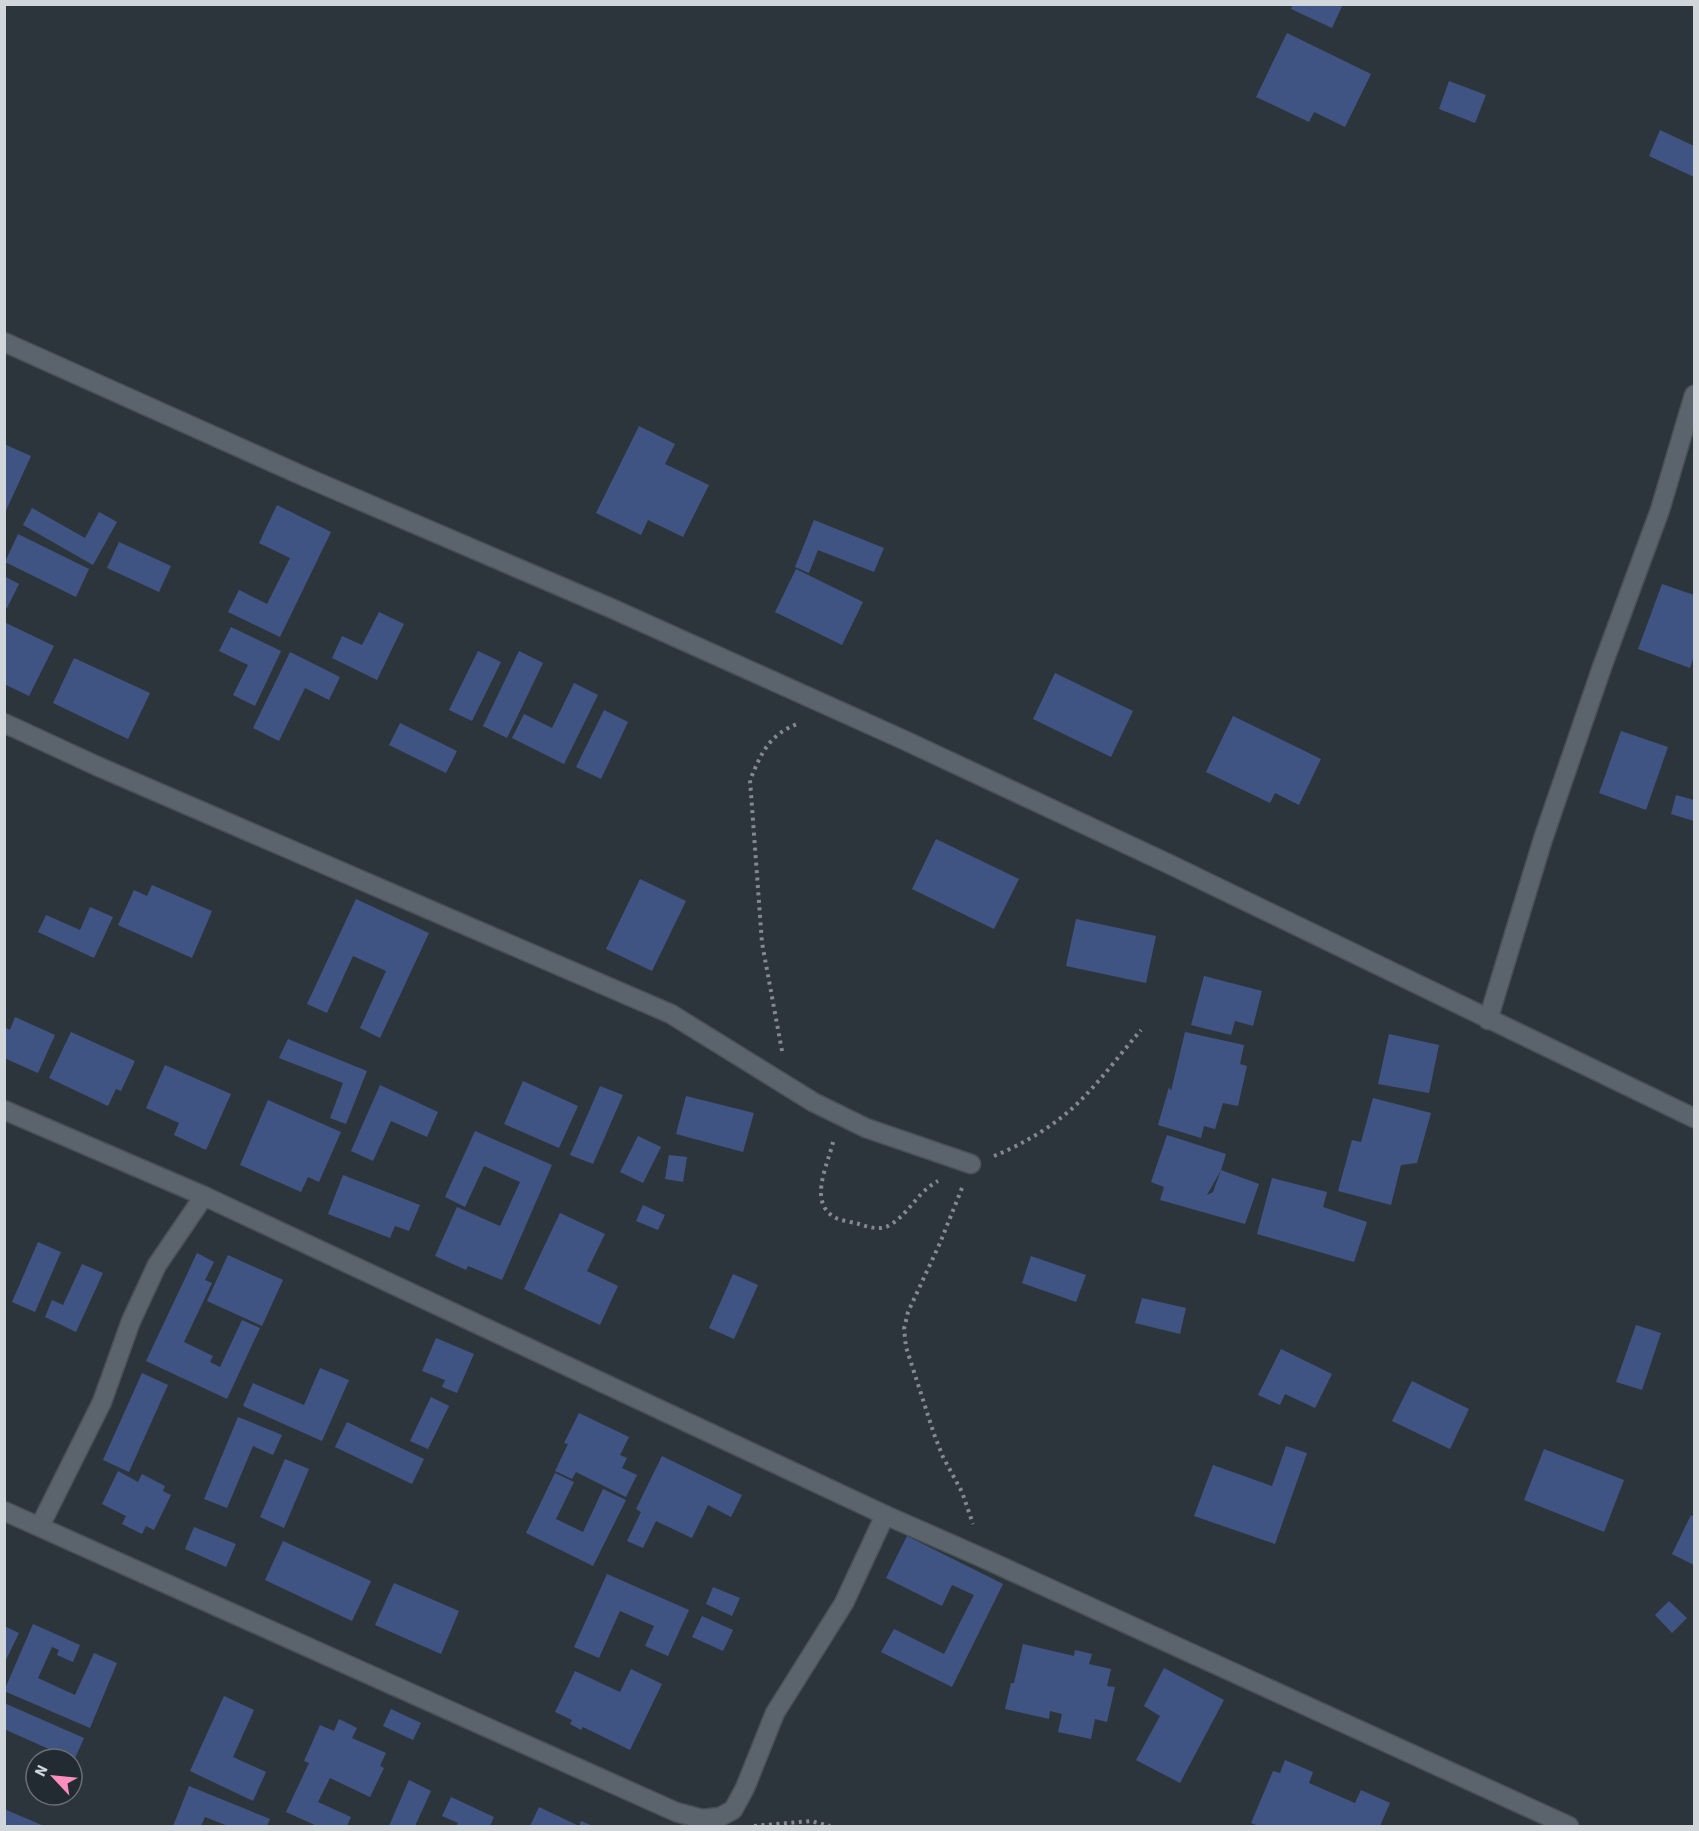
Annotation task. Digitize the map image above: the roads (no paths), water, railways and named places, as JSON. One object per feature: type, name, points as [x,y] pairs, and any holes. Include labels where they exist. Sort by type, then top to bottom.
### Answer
[{"type":"street","points":[[4,342],[303,476],[613,609],[837,710],[1168,864],[1695,1118]]},
{"type":"street","points":[[1488,1020],[1543,839],[1602,667],[1660,510],[1695,395]]},
{"type":"street","points":[[4,723],[129,780],[671,1014],[813,1102],[866,1128],[971,1164]]},
{"type":"street","points":[[4,1110],[204,1196],[885,1515],[1569,1827]]},
{"type":"street","points":[[40,1526],[102,1402],[131,1321],[157,1265],[204,1196]]},
{"type":"street","points":[[4,1511],[676,1812],[702,1819],[720,1817],[733,1810],[745,1788],[775,1713],[844,1603],[885,1515]]}]
